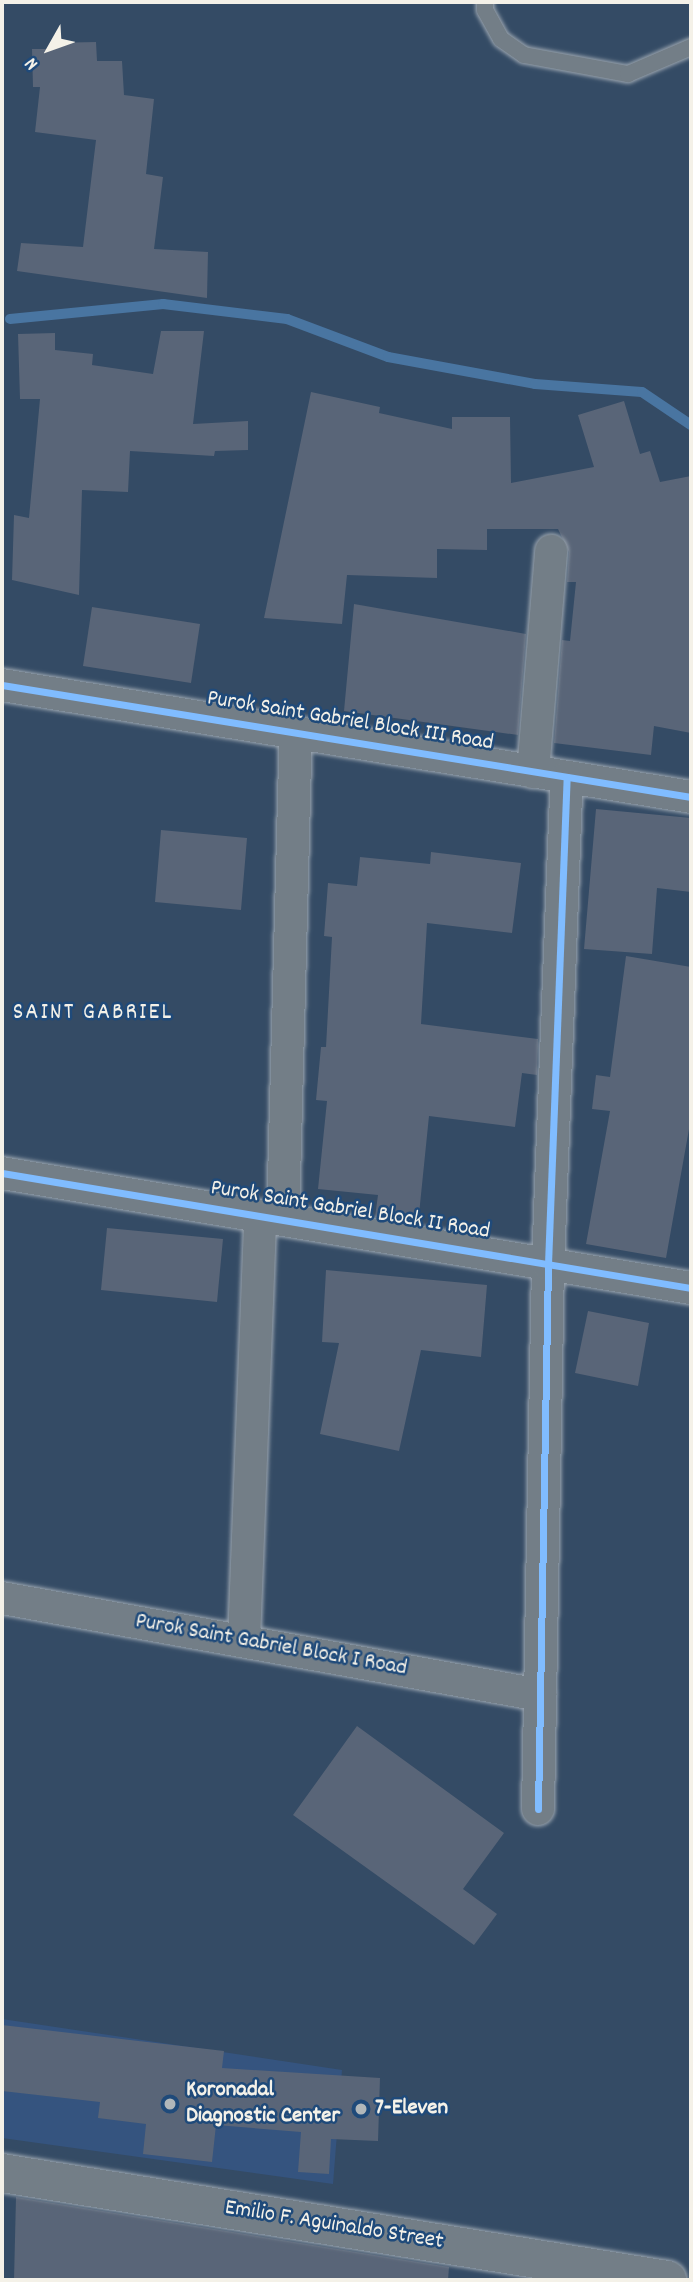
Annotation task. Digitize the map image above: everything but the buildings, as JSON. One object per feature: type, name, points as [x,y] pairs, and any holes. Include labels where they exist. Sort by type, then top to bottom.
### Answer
[{"type":"street","points":[[533,772],[551,551]]},
{"type":"street","name":"Purok Saint Gabriel Block III Road","points":[[2,685],[691,797]]},
{"type":"street","points":[[244,1641],[271,1218],[296,733]]},
{"type":"street","points":[[538,1809],[548,1264],[567,777]]},
{"type":"street","name":"Purok Saint Gabriel Block II Road","points":[[2,1173],[691,1288]]},
{"type":"street","name":"Purok Saint Gabriel Block I Road","points":[[2,1598],[540,1695]]},
{"type":"street","name":"Emilio F. Aguinaldo Street","points":[[2,2173],[667,2280]]},
{"type":"lane","points":[[485,2],[485,10],[501,39],[524,55],[628,74],[691,47]]},
{"type":"shaded area","name":"Koronadal Diagnostic Center","points":[[2,2019],[342,2070],[333,2184],[2,2138]]},
{"type":"waterway","points":[[10,319],[163,304],[287,319],[388,357],[535,384],[642,392],[691,425]]},
{"type":"cycle path","points":[[2,685],[691,797]]},
{"type":"cycle path","points":[[538,1809],[548,1264],[567,777]]},
{"type":"cycle path","points":[[2,1173],[691,1288]]},
{"type":"place","name":"Koronadal Diagnostic Center","points":[[170,2104]]},
{"type":"place","name":"7-Eleven","points":[[361,2109]]},
{"type":"district","name":"SAINT GABRIEL","points":[[93,1014]]}]
